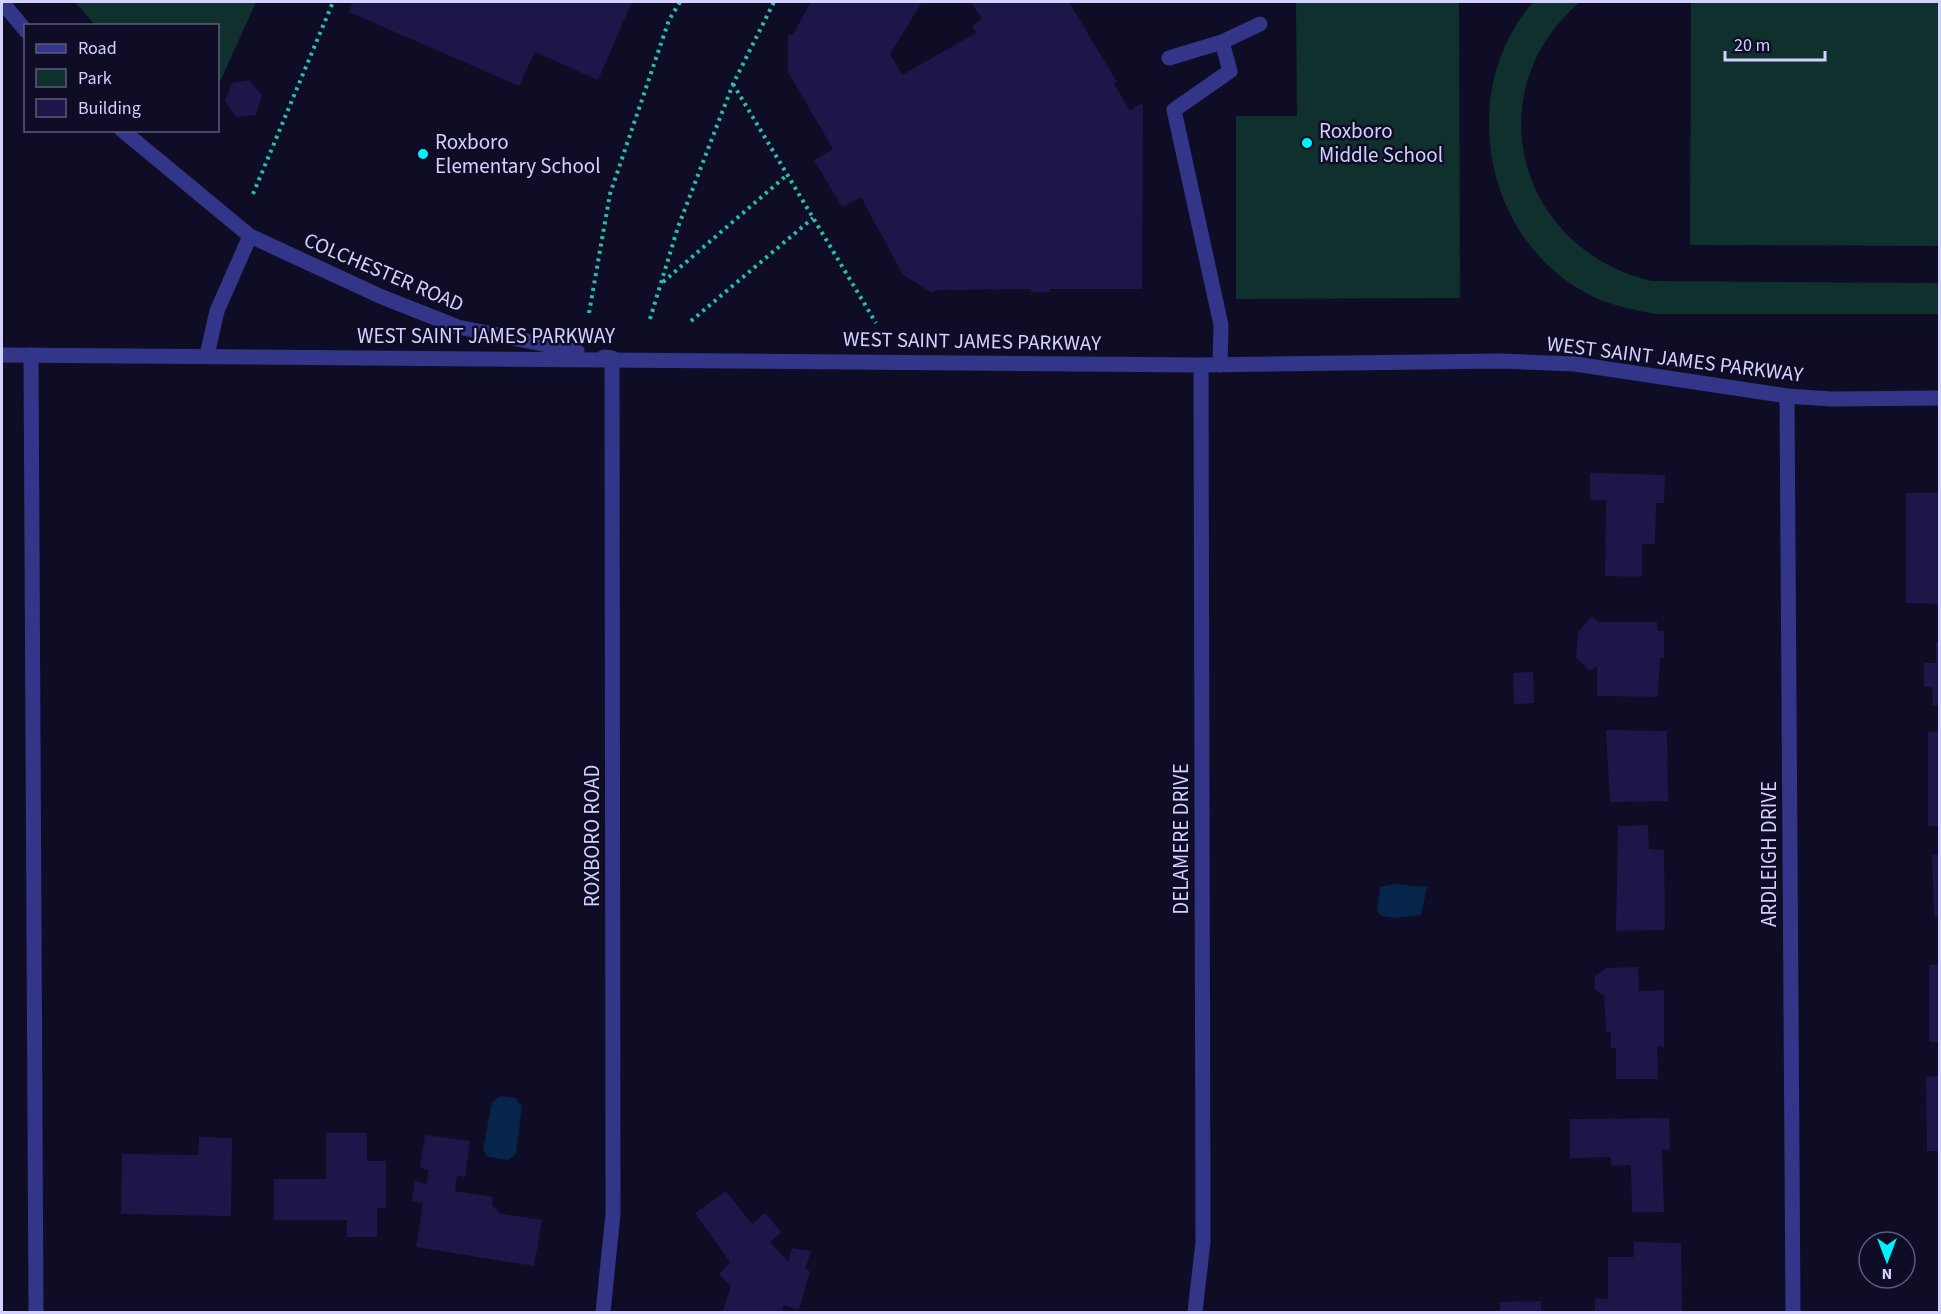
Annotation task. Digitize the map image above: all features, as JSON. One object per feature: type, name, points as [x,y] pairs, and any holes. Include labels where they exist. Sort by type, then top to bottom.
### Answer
[{"type":"street","points":[[2,2],[24,29]]},
{"type":"street","points":[[1169,58],[1222,42],[1260,24]]},
{"type":"street","points":[[1220,365],[1221,325],[1174,110],[1230,71],[1222,42]]},
{"type":"street","name":"COLCHESTER ROAD","points":[[124,132],[250,236],[382,297],[458,327],[612,358]]},
{"type":"street","points":[[207,356],[217,311],[250,236]]},
{"type":"street","name":"WEST SAINT JAMES PARKWAY","points":[[2,355],[612,358],[1201,365],[1500,361],[1575,364],[1787,396],[1831,399],[1940,398]]},
{"type":"street","points":[[31,356],[36,1312]]},
{"type":"street","name":"ROXBORO ROAD","points":[[603,1312],[613,1214],[612,358]]},
{"type":"street","name":"DELAMERE DRIVE","points":[[1196,1312],[1203,1242],[1201,365]]},
{"type":"street","name":"ARDLEIGH DRIVE","points":[[1787,396],[1793,1312]]},
{"type":"path","points":[[253,194],[333,2]]},
{"type":"path","points":[[589,313],[610,194],[669,20],[680,2]]},
{"type":"path","points":[[650,319],[678,227],[733,84],[774,2]]},
{"type":"path","points":[[733,84],[876,323]]},
{"type":"path","points":[[661,283],[787,175]]},
{"type":"path","points":[[691,321],[813,218]]},
{"type":"green space","points":[[75,2],[256,2],[219,84],[219,24],[94,24]]},
{"type":"green space","points":[[1296,2],[1459,2],[1460,298],[1236,299],[1236,116],[1297,116]]},
{"type":"green space","points":[[1533,2],[1580,2],[1547,39],[1528,80],[1521,122],[1526,164],[1543,203],[1570,237],[1606,264],[1652,281],[1939,283],[1939,314],[1655,314],[1594,297],[1557,273],[1527,242],[1506,205],[1493,164],[1489,121],[1494,79],[1509,38]]},
{"type":"green space","points":[[1691,2],[1939,2],[1939,246],[1690,245]]},
{"type":"water","points":[[1395,884],[1427,887],[1421,915],[1396,918],[1381,916],[1377,911],[1380,887]]},
{"type":"water","points":[[501,1096],[515,1098],[522,1106],[516,1154],[508,1160],[488,1157],[483,1150],[492,1102]]},
{"type":"building","points":[[353,2],[632,2],[598,80],[535,52],[519,86],[349,12]]},
{"type":"building","points":[[811,2],[922,2],[890,54],[902,75],[976,33],[972,26],[982,19],[971,2],[1069,2],[1117,82],[1114,84],[1130,111],[1140,104],[1143,105],[1142,289],[1050,289],[1050,292],[1031,292],[1031,289],[936,290],[933,293],[903,275],[861,197],[842,207],[814,160],[833,149],[788,72],[788,36],[793,34]]},
{"type":"building","points":[[249,80],[262,95],[256,115],[236,117],[225,101],[232,83]]},
{"type":"building","points":[[1590,473],[1665,475],[1664,503],[1656,503],[1655,544],[1642,544],[1642,577],[1605,576],[1606,500],[1590,500]]},
{"type":"building","points":[[1906,493],[1940,493],[1940,604],[1906,603]]},
{"type":"building","points":[[1592,616],[1598,622],[1657,622],[1658,631],[1664,631],[1664,658],[1660,658],[1658,697],[1597,696],[1597,666],[1590,671],[1576,658],[1578,632]]},
{"type":"building","points":[[1936,642],[1940,642],[1940,705],[1933,705],[1932,687],[1924,687],[1924,663],[1936,663]]},
{"type":"building","points":[[1533,672],[1534,703],[1514,704],[1513,673]]},
{"type":"building","points":[[1606,730],[1667,731],[1668,801],[1610,802]]},
{"type":"building","points":[[1928,732],[1940,732],[1940,826],[1928,826]]},
{"type":"building","points":[[1648,825],[1649,849],[1664,850],[1665,930],[1616,931],[1618,826]]},
{"type":"building","points":[[1932,855],[1940,855],[1940,917],[1934,917]]},
{"type":"building","points":[[1940,964],[1940,1042],[1929,1042],[1929,965]]},
{"type":"building","points":[[1638,967],[1639,991],[1664,990],[1664,1047],[1657,1046],[1658,1079],[1616,1079],[1616,1048],[1611,1048],[1611,1033],[1606,1031],[1604,996],[1595,990],[1595,976],[1606,968]]},
{"type":"building","points":[[1940,1076],[1940,1151],[1927,1151],[1926,1077]]},
{"type":"building","points":[[1669,1118],[1670,1150],[1662,1149],[1664,1212],[1632,1212],[1631,1165],[1611,1166],[1611,1157],[1570,1158],[1570,1119]]},
{"type":"building","points":[[326,1133],[367,1133],[367,1161],[386,1161],[386,1208],[377,1208],[377,1237],[347,1237],[347,1220],[274,1220],[274,1179],[326,1179]]},
{"type":"building","points":[[425,1135],[470,1141],[465,1177],[457,1176],[455,1191],[493,1197],[492,1205],[501,1214],[542,1220],[534,1266],[416,1247],[423,1203],[412,1201],[415,1181],[426,1184],[429,1171],[420,1167]]},
{"type":"building","points":[[199,1137],[232,1138],[231,1216],[121,1214],[122,1154],[198,1155]]},
{"type":"building","points":[[726,1191],[752,1224],[765,1213],[781,1232],[770,1242],[788,1262],[792,1248],[811,1251],[805,1269],[810,1271],[799,1310],[784,1305],[782,1312],[722,1312],[731,1287],[719,1274],[730,1262],[695,1213]]},
{"type":"building","points":[[1634,1242],[1681,1243],[1682,1312],[1595,1312],[1595,1298],[1608,1299],[1608,1257],[1634,1257]]},
{"type":"building","points":[[1541,1301],[1541,1312],[1500,1312],[1500,1302]]},
{"type":"place","name":"Roxboro Middle School","points":[[1307,143]]},
{"type":"place","name":"Roxboro Elementary School","points":[[423,154]]}]
